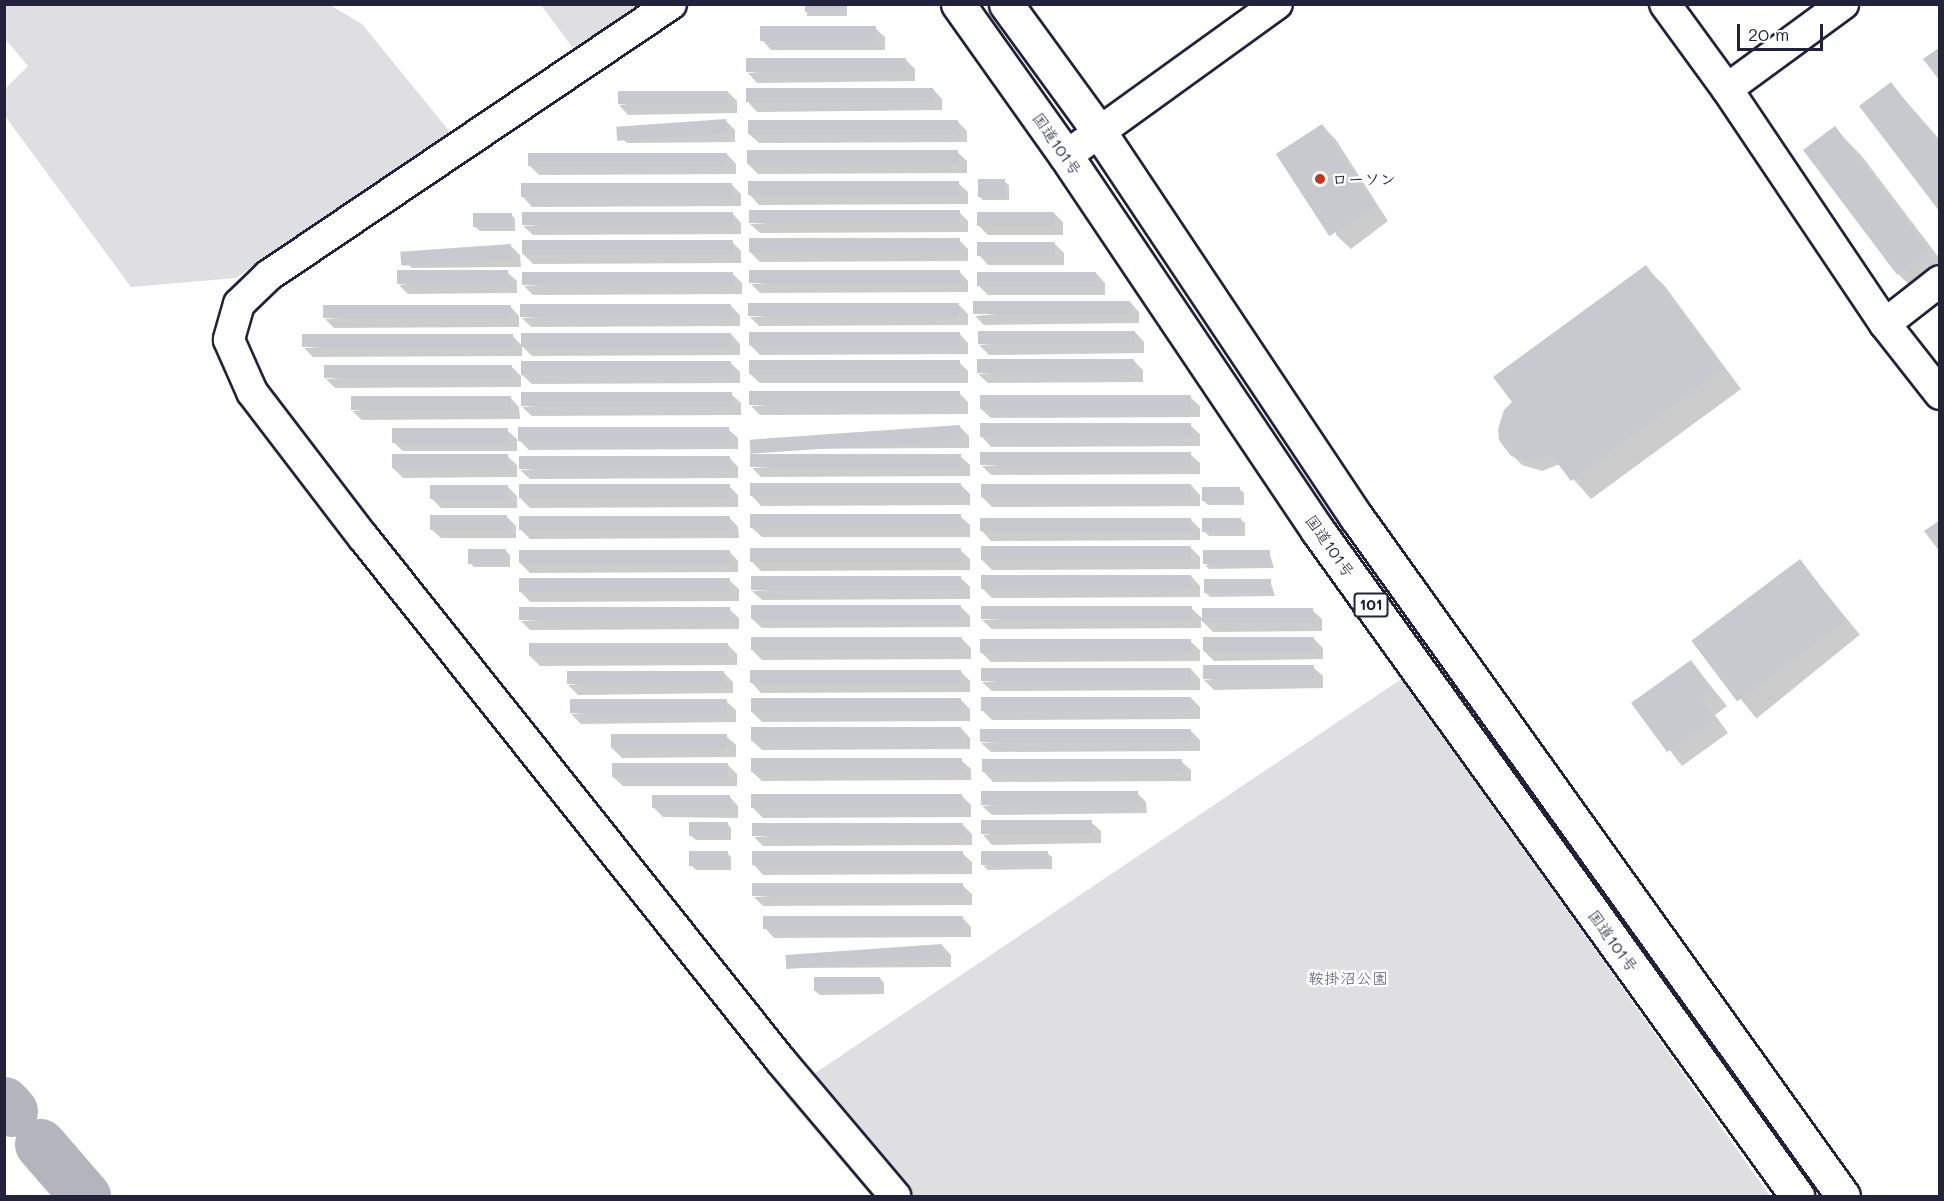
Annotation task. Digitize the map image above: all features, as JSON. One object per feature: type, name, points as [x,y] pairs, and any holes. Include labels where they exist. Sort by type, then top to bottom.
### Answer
[{"type":"highway","name":"国道101号","points":[[958,4],[1066,156],[1318,531],[1797,1197]]},
{"type":"highway","name":"101","points":[[1006,4],[1100,133],[1357,518],[1843,1197]]},
{"type":"street","points":[[671,4],[276,270],[239,304],[229,340],[252,392],[363,537],[781,1061],[895,1197]]},
{"type":"street","points":[[1066,156],[1277,4]]},
{"type":"street","points":[[1665,4],[1727,89],[1886,324],[1940,394]]},
{"type":"street","points":[[1727,89],[1844,4]]},
{"type":"street","points":[[1886,324],[1940,281]]},
{"type":"green space","points":[[4,5],[330,5],[362,24],[450,132],[236,278],[131,287],[5,116],[5,89],[28,66],[5,39]]},
{"type":"green space","points":[[541,5],[657,5],[584,63]]},
{"type":"green space","name":"鞍掛沼公園","points":[[1403,678],[1770,1196],[871,1196],[784,1094]]},
{"type":"building","points":[[805,4],[844,4],[844,12],[805,12]]},
{"type":"building","points":[[760,26],[876,26],[876,41],[760,41]]},
{"type":"building","points":[[1940,47],[1940,81],[1923,59]]},
{"type":"building","points":[[746,58],[906,58],[906,72],[746,72]]},
{"type":"building","points":[[1891,82],[1940,146],[1940,212],[1859,106]]},
{"type":"building","points":[[746,88],[933,88],[933,102],[746,102]]},
{"type":"building","points":[[618,91],[728,91],[728,104],[618,104]]},
{"type":"building","points":[[726,119],[727,133],[617,141],[616,127]]},
{"type":"building","points":[[748,120],[958,120],[958,134],[748,134]]},
{"type":"building","points":[[1322,124],[1375,206],[1329,236],[1276,154]]},
{"type":"building","points":[[1835,126],[1929,251],[1897,275],[1803,150]]},
{"type":"building","points":[[747,150],[958,150],[958,164],[747,164]]},
{"type":"building","points":[[528,153],[727,153],[727,166],[528,166]]},
{"type":"building","points":[[978,179],[1005,179],[1005,197],[978,197]]},
{"type":"building","points":[[748,181],[959,181],[959,195],[748,195]]},
{"type":"building","points":[[521,183],[732,183],[732,197],[521,197]]},
{"type":"building","points":[[749,210],[960,210],[960,223],[749,223]]},
{"type":"building","points":[[522,212],[733,212],[733,225],[522,225]]},
{"type":"building","points":[[977,212],[1054,212],[1054,226],[977,226]]},
{"type":"building","points":[[473,213],[512,213],[512,227],[473,227]]},
{"type":"building","points":[[749,238],[960,238],[960,252],[749,252]]},
{"type":"building","points":[[522,240],[733,240],[733,254],[522,254]]},
{"type":"building","points":[[977,242],[1055,242],[1055,256],[977,256]]},
{"type":"building","points":[[511,244],[512,258],[401,266],[400,252]]},
{"type":"building","points":[[1646,265],[1723,369],[1571,481],[1551,455],[1532,462],[1511,456],[1499,440],[1498,429],[1504,410],[1512,402],[1493,377]]},
{"type":"building","points":[[397,270],[508,270],[508,284],[397,284]]},
{"type":"building","points":[[749,270],[960,270],[960,283],[749,283]]},
{"type":"building","points":[[522,272],[733,272],[733,285],[522,285]]},
{"type":"building","points":[[977,272],[1096,272],[1096,286],[977,286]]},
{"type":"building","points":[[973,301],[1130,301],[1130,314],[973,314]]},
{"type":"building","points":[[748,303],[959,303],[959,316],[748,316]]},
{"type":"building","points":[[520,304],[731,304],[731,317],[520,317]]},
{"type":"building","points":[[323,305],[511,305],[511,318],[323,318]]},
{"type":"building","points":[[978,331],[1135,331],[1135,344],[978,344]]},
{"type":"building","points":[[749,332],[960,332],[960,345],[749,345]]},
{"type":"building","points":[[521,333],[731,333],[731,347],[521,347]]},
{"type":"building","points":[[302,334],[513,334],[513,347],[302,347]]},
{"type":"building","points":[[977,359],[1134,359],[1134,373],[977,373]]},
{"type":"building","points":[[749,360],[960,360],[960,374],[749,374]]},
{"type":"building","points":[[521,361],[731,361],[731,375],[521,375]]},
{"type":"building","points":[[324,365],[512,365],[512,378],[324,378]]},
{"type":"building","points":[[749,391],[960,391],[960,405],[749,405]]},
{"type":"building","points":[[521,392],[732,392],[732,406],[521,406]]},
{"type":"building","points":[[980,395],[1191,395],[1191,409],[980,409]]},
{"type":"building","points":[[351,396],[511,396],[511,410],[351,410]]},
{"type":"building","points":[[980,423],[1191,423],[1191,437],[980,437]]},
{"type":"building","points":[[960,425],[961,439],[750,454],[750,440]]},
{"type":"building","points":[[518,427],[729,427],[729,441],[518,441]]},
{"type":"building","points":[[392,428],[508,428],[508,443],[392,443]]},
{"type":"building","points":[[980,452],[1191,452],[1191,465],[980,465]]},
{"type":"building","points":[[392,454],[508,454],[508,468],[392,468]]},
{"type":"building","points":[[750,454],[961,454],[961,467],[750,467]]},
{"type":"building","points":[[519,456],[730,456],[730,469],[519,469]]},
{"type":"building","points":[[750,483],[961,483],[961,496],[750,496]]},
{"type":"building","points":[[519,484],[730,484],[730,498],[519,498]]},
{"type":"building","points":[[981,484],[1191,484],[1191,497],[981,497]]},
{"type":"building","points":[[430,485],[508,485],[508,499],[430,499]]},
{"type":"building","points":[[1202,487],[1240,487],[1240,501],[1202,501]]},
{"type":"building","points":[[750,514],[961,514],[961,528],[750,528]]},
{"type":"building","points":[[430,515],[507,515],[507,530],[430,530]]},
{"type":"building","points":[[519,516],[730,516],[730,530],[519,530]]},
{"type":"building","points":[[980,518],[1191,518],[1191,531],[980,531]]},
{"type":"building","points":[[1202,518],[1241,518],[1241,532],[1202,532]]},
{"type":"building","points":[[1940,520],[1940,552],[1924,531]]},
{"type":"building","points":[[981,546],[1191,546],[1191,560],[981,560]]},
{"type":"building","points":[[750,548],[961,548],[961,562],[750,562]]},
{"type":"building","points":[[468,549],[506,549],[506,564],[468,564]]},
{"type":"building","points":[[519,550],[730,550],[730,563],[519,563]]},
{"type":"building","points":[[1203,550],[1270,550],[1270,564],[1203,564]]},
{"type":"building","points":[[1800,559],[1846,620],[1737,702],[1691,641]]},
{"type":"building","points":[[981,575],[1191,575],[1191,589],[981,589]]},
{"type":"building","points":[[751,576],[961,576],[961,590],[751,590]]},
{"type":"building","points":[[519,578],[730,578],[730,592],[519,592]]},
{"type":"building","points":[[1204,579],[1271,579],[1271,593],[1204,593]]},
{"type":"building","points":[[751,605],[961,605],[961,619],[751,619]]},
{"type":"building","points":[[981,606],[1192,606],[1192,619],[981,619]]},
{"type":"building","points":[[519,607],[730,607],[730,620],[519,620]]},
{"type":"building","points":[[1202,608],[1313,608],[1313,622],[1202,622]]},
{"type":"building","points":[[751,637],[962,637],[962,650],[751,650]]},
{"type":"building","points":[[1203,637],[1314,637],[1314,651],[1203,651]]},
{"type":"building","points":[[980,639],[1191,639],[1191,653],[980,653]]},
{"type":"building","points":[[529,643],[728,643],[728,656],[529,656]]},
{"type":"building","points":[[1691,660],[1714,691],[1702,700],[1715,719],[1667,752],[1631,703]]},
{"type":"building","points":[[1203,665],[1314,665],[1314,679],[1203,679]]},
{"type":"building","points":[[981,668],[1191,668],[1191,681],[981,681]]},
{"type":"building","points":[[750,670],[961,670],[961,683],[750,683]]},
{"type":"building","points":[[567,671],[724,671],[724,684],[567,684]]},
{"type":"building","points":[[981,697],[1191,697],[1191,711],[981,711]]},
{"type":"building","points":[[751,698],[961,698],[961,712],[751,712]]},
{"type":"building","points":[[570,699],[727,699],[727,713],[570,713]]},
{"type":"building","points":[[751,727],[961,727],[961,741],[751,741]]},
{"type":"building","points":[[980,729],[1191,729],[1191,742],[980,742]]},
{"type":"building","points":[[611,734],[727,734],[727,748],[611,748]]},
{"type":"building","points":[[751,758],[962,758],[962,772],[751,772]]},
{"type":"building","points":[[982,759],[1182,759],[1182,772],[982,772]]},
{"type":"building","points":[[612,763],[728,763],[728,777],[612,777]]},
{"type":"building","points":[[981,791],[1138,791],[1138,805],[981,805]]},
{"type":"building","points":[[751,794],[962,794],[962,808],[751,808]]},
{"type":"building","points":[[652,795],[730,795],[730,808],[652,808]]},
{"type":"building","points":[[981,820],[1092,820],[1092,834],[981,834]]},
{"type":"building","points":[[689,822],[728,822],[728,836],[689,836]]},
{"type":"building","points":[[752,823],[963,823],[963,836],[752,836]]},
{"type":"building","points":[[689,851],[728,851],[728,866],[689,866]]},
{"type":"building","points":[[752,851],[963,851],[963,865],[752,865]]},
{"type":"building","points":[[981,851],[1048,851],[1048,865],[981,865]]},
{"type":"building","points":[[752,883],[963,883],[963,896],[752,896]]},
{"type":"building","points":[[763,916],[963,916],[963,929],[763,929]]},
{"type":"building","points":[[942,944],[943,958],[786,969],[785,955]]},
{"type":"building","points":[[814,977],[880,977],[880,991],[814,991]]},
{"type":"waterway","points":[[4,1102],[12,1111]]},
{"type":"waterway","points":[[40,1144],[85,1196]]},
{"type":"place","name":"ローソン","points":[[1320,179]]}]
